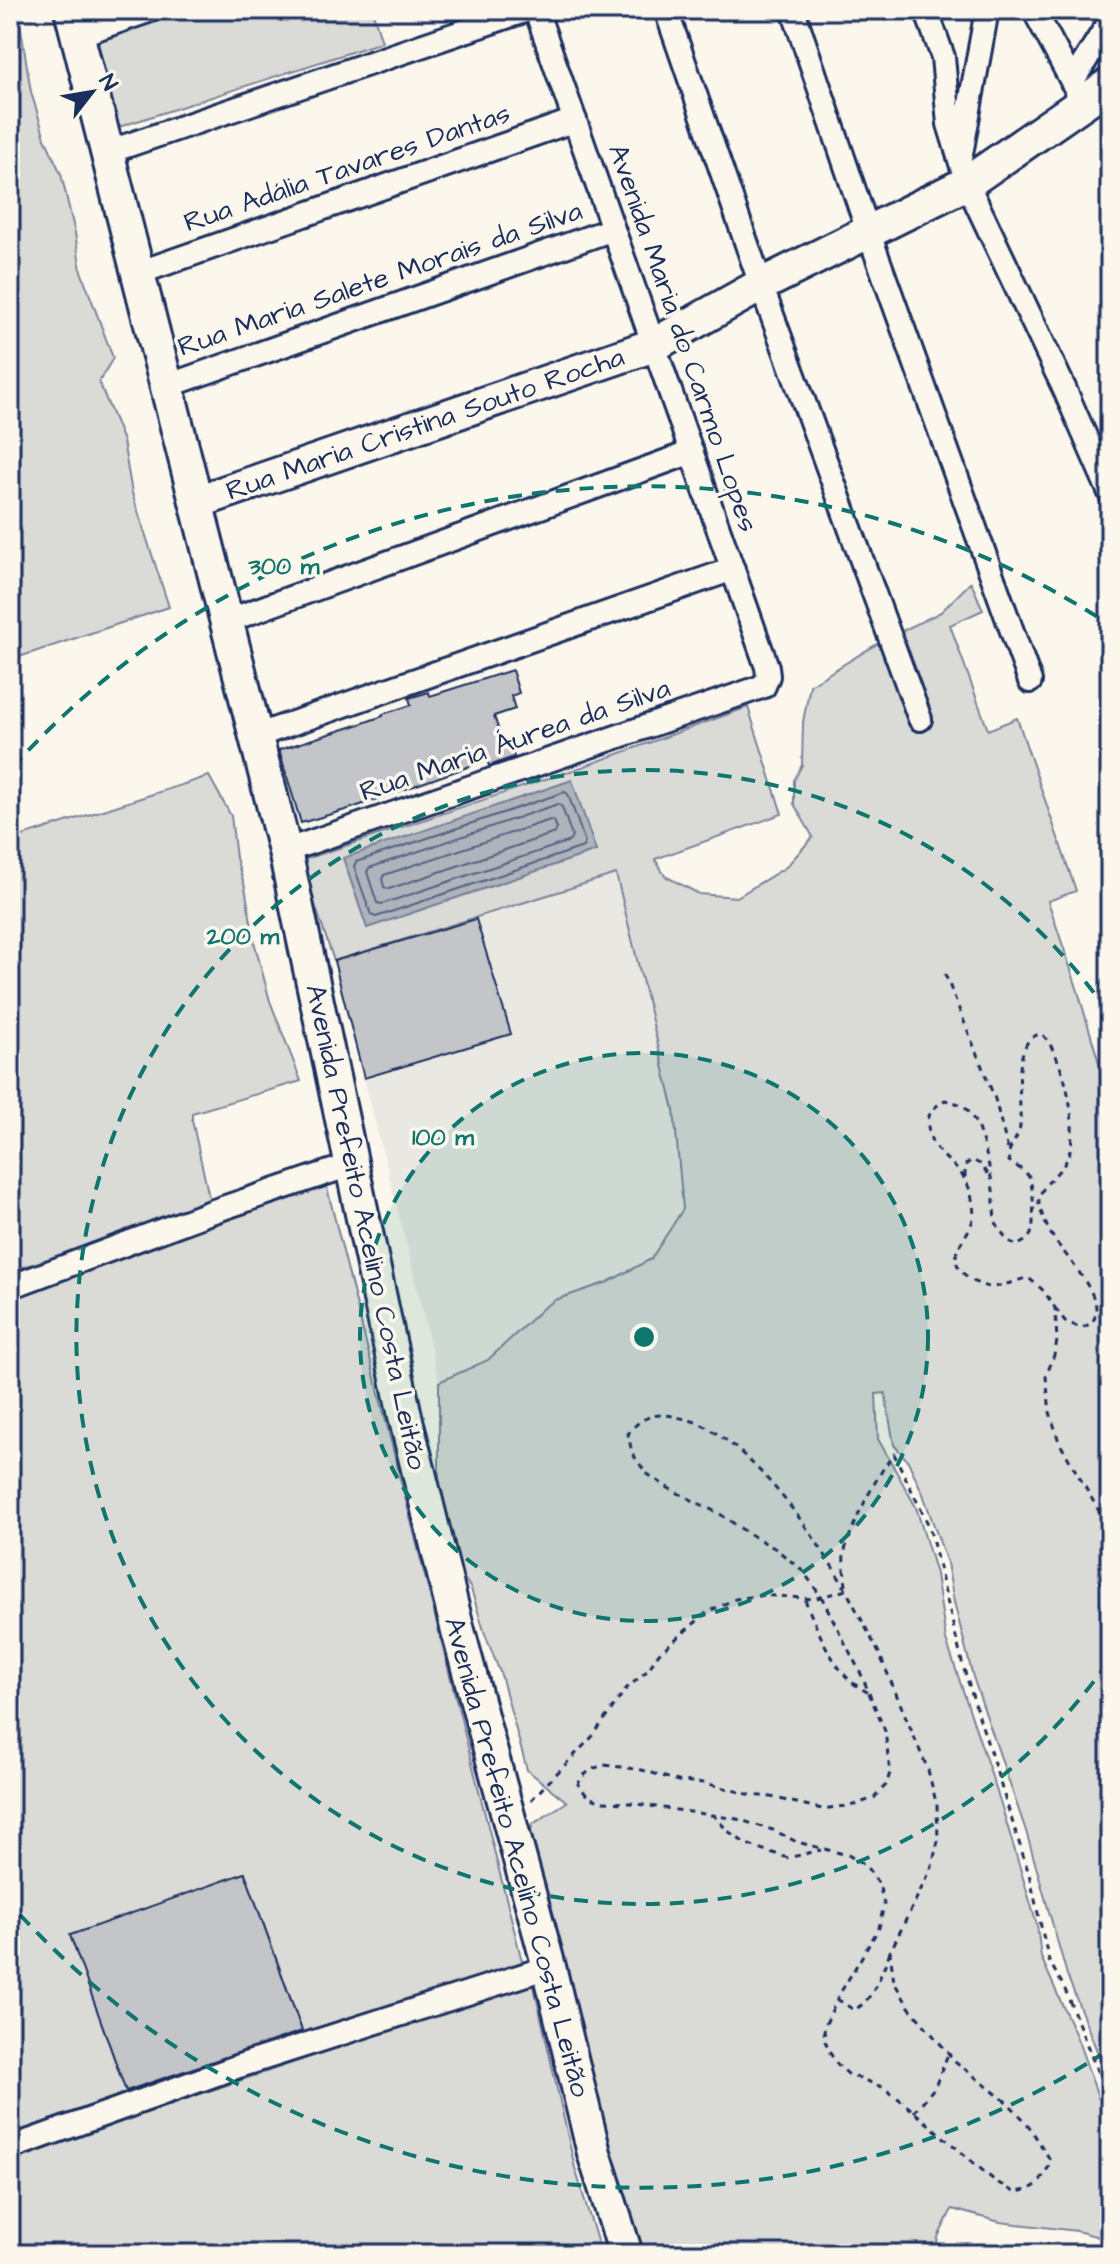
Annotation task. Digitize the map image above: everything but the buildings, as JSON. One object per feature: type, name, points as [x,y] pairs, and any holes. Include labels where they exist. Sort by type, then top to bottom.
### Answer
[{"type":"street","points":[[75,22],[151,10]]},
{"type":"street","points":[[108,152],[527,10]]},
{"type":"street","name":"Avenida Maria do Carmo Lopes","points":[[536,10],[767,667],[764,686]]},
{"type":"street","points":[[666,10],[761,285],[920,719]]},
{"type":"street","points":[[793,10],[868,231],[1030,681]]},
{"type":"street","points":[[926,10],[943,57],[949,124],[963,173],[1110,493]]},
{"type":"street","points":[[963,173],[987,10]]},
{"type":"street","points":[[1034,10],[1088,90]]},
{"type":"street","points":[[1088,90],[1110,21]]},
{"type":"street","name":"Avenida Prefeito Acelino Costa Leitão","points":[[75,22],[285,851],[405,1416],[457,1627],[549,1967],[594,2153],[626,2254]]},
{"type":"street","name":"Rua Maria Cristina Souto Rocha","points":[[197,502],[654,345],[761,285],[868,231],[963,173],[1088,90]]},
{"type":"street","name":"Rua Adália Tavares Dantas","points":[[138,273],[575,120]]},
{"type":"street","name":"Rua Maria Salete Morais da Silva","points":[[167,386],[613,229]]},
{"type":"street","points":[[227,621],[692,452]]},
{"type":"street","points":[[256,736],[733,569]]},
{"type":"street","name":"Rua Maria Áurea da Silva","points":[[285,851],[764,686]]},
{"type":"street","points":[[10,1287],[211,1212],[353,1164]]},
{"type":"street","points":[[10,2148],[239,2066],[549,1967]]},
{"type":"path","points":[[945,974],[995,1099],[1009,1161],[1030,1181],[1033,1212],[1030,1236],[1024,1243],[1016,1246],[1008,1241],[996,1222],[991,1179],[977,1127],[967,1111],[956,1102],[945,1100],[936,1105],[928,1116],[931,1142],[965,1180],[974,1213],[973,1221],[958,1246],[955,1260],[959,1269],[970,1280],[989,1287],[1026,1278],[1031,1280],[1044,1291],[1065,1321],[1075,1328],[1094,1325],[1100,1319]]},
{"type":"path","points":[[1008,1150],[1018,1137],[1020,1127],[1018,1091],[1027,1039],[1042,1034],[1053,1051],[1066,1083],[1071,1133],[1070,1153],[1062,1170],[1042,1190],[1038,1203],[1059,1246],[1094,1286]]},
{"type":"path","points":[[965,1180],[965,1165],[972,1160],[980,1164],[991,1179]]},
{"type":"path","points":[[1055,1308],[1057,1341],[1046,1377],[1050,1412],[1059,1442],[1110,1530]]},
{"type":"path","points":[[837,1999],[854,2010],[864,2005],[871,1996],[890,1952],[931,1869],[938,1841],[937,1806],[928,1770],[879,1653],[846,1590],[832,1564],[779,1493],[724,1439],[699,1423],[660,1414],[643,1418],[628,1434],[632,1453],[646,1473],[776,1549],[803,1571],[822,1598],[852,1654],[885,1731],[890,1773],[886,1785],[874,1798],[854,1805],[822,1809],[716,1785],[678,1781],[642,1770],[604,1765],[592,1769],[578,1784],[588,1797],[603,1802],[712,1814],[848,1855],[865,1865],[879,1884],[884,1904],[879,1928],[837,1999],[824,2028],[825,2041],[837,2064],[848,2074],[882,2087],[995,2181],[1014,2192],[1028,2190],[1044,2177],[1049,2158],[1027,2123],[1009,2104],[984,2086],[929,2033],[894,1982],[890,1952]]},
{"type":"path","points":[[846,1590],[844,1557],[850,1536],[879,1476],[894,1454],[929,1526],[963,1666],[1029,1874],[1049,1961],[1070,2000],[1110,2103]]},
{"type":"path","points":[[509,1822],[592,1737],[626,1689],[648,1670],[659,1653],[709,1611],[735,1599],[764,1595],[822,1598],[846,1590]]},
{"type":"path","points":[[805,1599],[836,1662],[851,1682],[869,1693]]},
{"type":"path","points":[[712,1814],[746,1844],[788,1858],[822,1849]]},
{"type":"path","points":[[914,2112],[935,2087],[948,2054]]},
{"type":"shaded area","points":[[10,10],[18,10],[31,92],[45,138],[61,174],[81,271],[113,358],[99,382],[123,441],[132,493],[169,607],[10,660]]},
{"type":"shaded area","points":[[192,10],[372,10],[382,42],[119,127],[91,42]]},
{"type":"shaded area","points":[[971,582],[983,610],[950,625],[988,730],[1017,718],[1076,891],[1048,901],[1110,1100],[1110,2084],[1067,1975],[1026,1831],[973,1677],[947,1563],[923,1494],[908,1461],[894,1445],[885,1393],[876,1394],[878,1439],[916,1507],[936,1574],[946,1640],[1000,1801],[1037,1925],[1041,1957],[1077,2038],[1110,2130],[1110,2240],[1077,2231],[1000,2222],[952,2209],[938,2237],[935,2254],[629,2254],[523,1854],[533,1824],[567,1802],[527,1770],[501,1675],[471,1589],[444,1546],[433,1520],[439,1485],[439,1382],[488,1360],[555,1300],[608,1282],[651,1259],[683,1209],[674,1110],[616,874],[334,961],[300,861],[582,767],[748,707],[782,814],[655,859],[665,876],[699,894],[737,897],[786,867],[813,837],[794,804],[794,780],[802,765],[803,722],[810,685],[882,641],[941,612]]},
{"type":"shaded area","points":[[209,776],[231,816],[236,858],[245,887],[255,945],[270,1001],[301,1081],[192,1113],[210,1202],[110,1240],[10,1271],[10,840]]},
{"type":"shaded area","points":[[616,874],[674,1110],[683,1209],[651,1259],[608,1282],[555,1300],[488,1360],[439,1382],[334,961]]},
{"type":"shaded area","points":[[326,1184],[523,1965],[303,2032],[245,1873],[71,1935],[127,2095],[10,2136],[10,1300]]},
{"type":"shaded area","points":[[533,1982],[575,2168],[601,2254],[10,2254],[10,2158]]},
{"type":"water","points":[[572,780],[596,851],[367,928],[343,858]]}]
